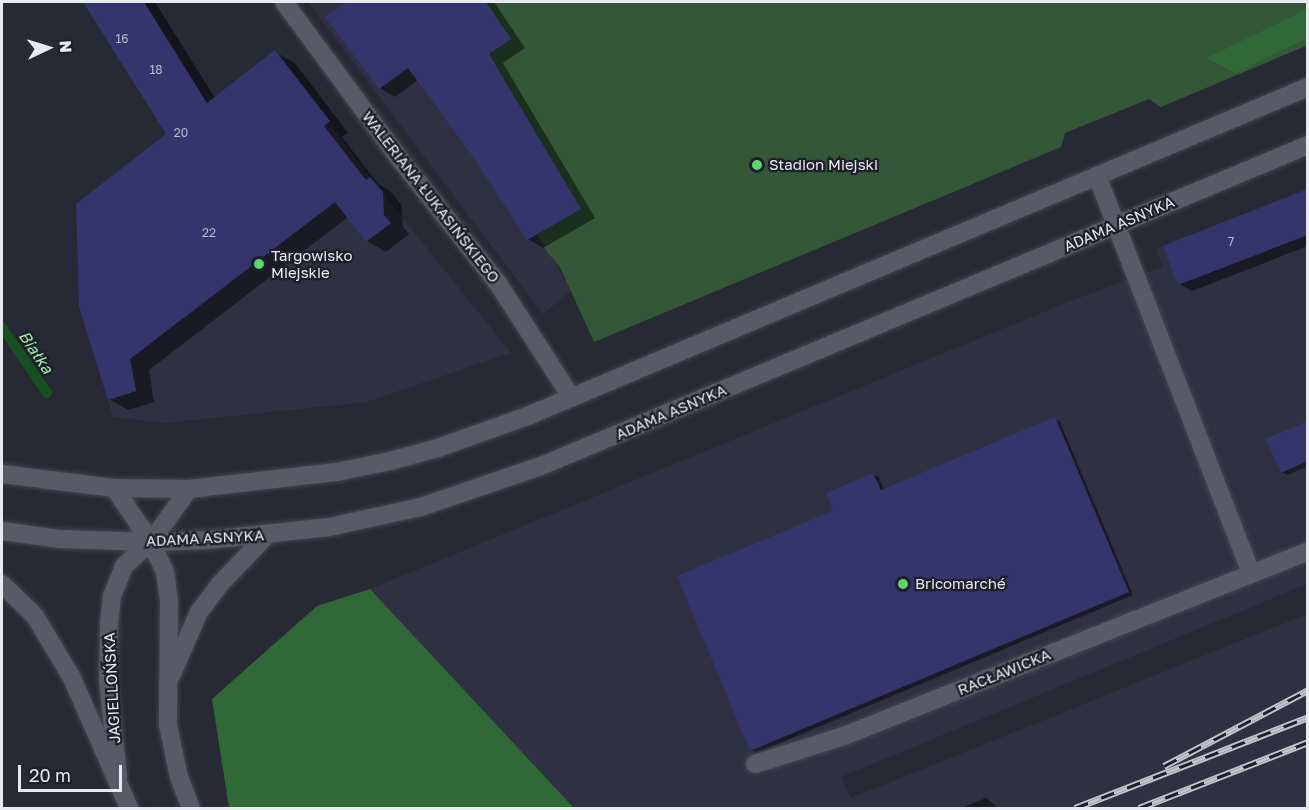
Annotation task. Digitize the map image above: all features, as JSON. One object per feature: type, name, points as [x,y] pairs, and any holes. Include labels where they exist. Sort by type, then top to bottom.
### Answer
[{"type":"main road","name":"WALERIANA ŁUKASIŃSKIEGO","points":[[284,2],[399,158],[497,282],[571,397]]},
{"type":"main road","points":[[2,474],[114,488],[189,489],[299,478],[390,461],[477,435],[571,397],[1308,87]]},
{"type":"main road","name":"ADAMA ASNYKA","points":[[2,531],[60,539],[152,542],[267,535],[379,518],[479,489],[551,462],[1308,145]]},
{"type":"main road","points":[[1097,176],[1251,574]]},
{"type":"main road","points":[[114,488],[152,542],[165,572],[169,602],[168,725],[180,777],[191,808]]},
{"type":"main road","name":"JAGIELLOŃSKA","points":[[117,777],[108,680],[112,596],[124,566],[152,542],[189,489]]},
{"type":"main road","points":[[167,686],[199,612],[219,585],[267,535]]},
{"type":"main road","name":"RACŁAWICKA","points":[[755,764],[844,736],[1308,550]]},
{"type":"main road","name":"JAGIELLOŃSKA","points":[[2,584],[35,616],[72,678],[129,808]]},
{"type":"shaded area","points":[[308,2],[388,2],[455,98],[572,290],[543,314]]},
{"type":"shaded area","name":"Targowisko Miejskie","points":[[275,50],[370,177],[511,353],[366,402],[165,423],[113,417],[79,306],[77,203]]},
{"type":"shaded area","points":[[1307,189],[1307,584],[841,777],[851,798],[1307,614],[1307,808],[574,808],[370,589],[1068,302],[1162,267],[1157,248]]},
{"type":"green space","name":"Stadion Miejski","points":[[388,2],[1307,2],[1308,45],[1161,107],[1149,99],[1065,133],[1061,147],[594,342],[560,267],[548,253],[455,98]]},
{"type":"green space","points":[[1307,9],[1307,38],[1235,73],[1207,58]]},
{"type":"green space","points":[[370,589],[574,808],[229,808],[212,699],[317,606]]},
{"type":"building","points":[[83,2],[144,2],[207,103],[275,50],[330,121],[324,126],[366,180],[370,177],[383,192],[384,215],[391,223],[366,242],[335,202],[130,359],[136,391],[108,400],[79,306],[76,204],[166,134]]},
{"type":"building","points":[[347,2],[486,2],[511,39],[489,54],[581,209],[527,240],[474,158],[408,68],[379,89],[325,17]]},
{"type":"building","points":[[1308,189],[1308,235],[1178,285],[1163,246]]},
{"type":"building","name":"Bricomarché","points":[[1055,417],[1129,592],[750,751],[677,576],[833,511],[826,493],[873,473],[881,490]]},
{"type":"building","points":[[1308,421],[1308,461],[1281,473],[1266,439]]},
{"type":"waterway","name":"Białka","points":[[2,327],[47,393]]},
{"type":"railway","points":[[1164,766],[1308,690]]},
{"type":"railway","points":[[1075,808],[1308,717]]},
{"type":"railway","points":[[1139,808],[1308,742]]},
{"type":"place","name":"Stadion Miejski","points":[[757,165]]},
{"type":"place","name":"Targowisko Miejskie","points":[[259,264]]},
{"type":"place","name":"Bricomarché","points":[[903,584]]}]
